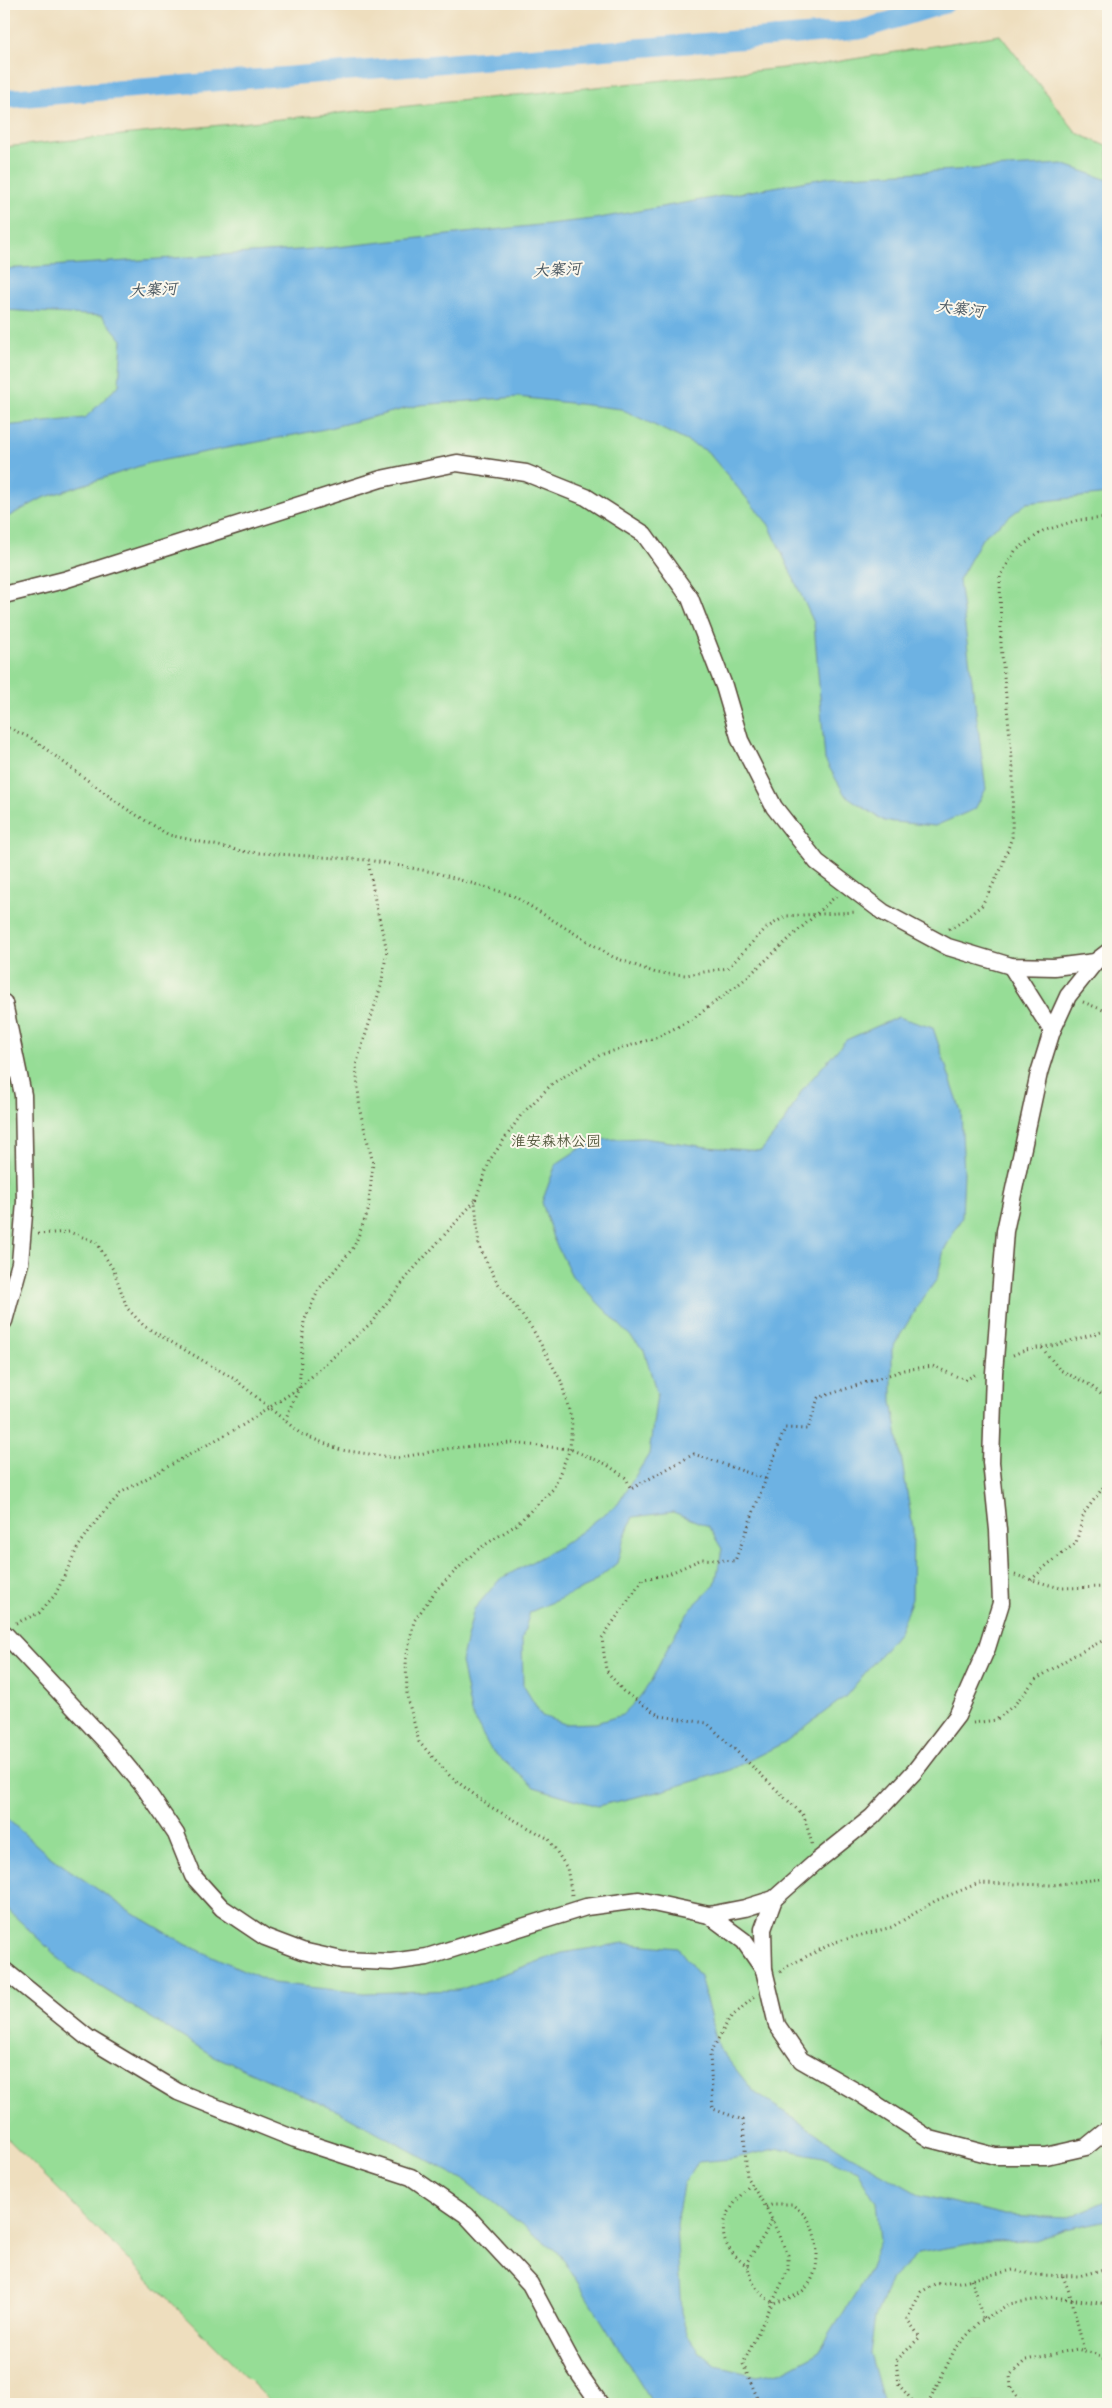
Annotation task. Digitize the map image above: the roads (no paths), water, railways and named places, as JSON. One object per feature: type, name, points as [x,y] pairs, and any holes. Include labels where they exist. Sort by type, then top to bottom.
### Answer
[{"type":"street","points":[[4,595],[91,572],[381,479],[457,463],[526,473],[586,497],[644,534],[690,598],[724,686],[740,740],[774,808],[816,862],[883,912],[948,947],[1011,966],[1054,967],[1094,962]]},
{"type":"street","points":[[8,1629],[144,1787],[176,1834],[193,1876],[222,1908],[265,1937],[302,1951],[342,1960],[391,1962],[428,1957],[574,1910],[639,1900],[709,1915],[745,1908],[774,1898],[817,1860],[872,1817],[914,1772],[957,1716],[987,1648],[1001,1604],[991,1462],[998,1298],[1005,1231],[1014,1182],[1039,1073],[1052,1031],[1068,996],[1094,962],[1108,952]]},
{"type":"street","points":[[1011,966],[1052,1031]]},
{"type":"street","points":[[4,1003],[23,1095],[25,1202],[20,1263],[4,1321]]},
{"type":"street","points":[[774,1898],[763,1929],[766,1978],[778,2025],[801,2060],[857,2092],[930,2139],[995,2156],[1046,2156],[1086,2147],[1108,2129]]},
{"type":"street","points":[[709,1915],[744,1941],[766,1978]]},
{"type":"street","points":[[4,1970],[88,2038],[178,2092],[295,2139],[411,2177],[466,2215],[530,2284],[575,2368],[600,2404]]},
{"type":"water","name":"大寨河","points":[[1062,164],[1108,180],[1108,494],[1027,503],[983,537],[959,580],[986,789],[975,809],[935,826],[884,821],[845,795],[825,760],[814,623],[769,525],[707,451],[621,409],[518,397],[420,405],[325,429],[149,463],[43,498],[4,519],[4,426],[85,418],[119,385],[122,340],[102,316],[4,310],[4,269],[328,248],[594,219],[830,177]]},
{"type":"water","points":[[898,1017],[933,1028],[961,1111],[964,1173],[962,1217],[944,1250],[937,1279],[917,1307],[892,1349],[892,1401],[913,1529],[912,1599],[899,1632],[846,1696],[785,1742],[730,1770],[662,1791],[597,1806],[534,1787],[491,1750],[471,1713],[461,1662],[474,1609],[500,1579],[561,1546],[618,1504],[649,1454],[657,1394],[644,1350],[572,1276],[553,1238],[542,1202],[556,1164],[593,1140],[643,1138],[707,1147],[761,1151],[785,1121],[802,1090],[846,1040]],"holes":[[[673,1512],[708,1526],[722,1549],[715,1585],[691,1608],[671,1641],[650,1683],[638,1699],[622,1715],[596,1723],[565,1724],[542,1716],[523,1685],[522,1639],[530,1612],[589,1586],[617,1563],[624,1538],[633,1517]]]},
{"type":"water","points":[[4,1816],[49,1856],[125,1908],[187,1945],[273,1983],[364,1993],[459,1990],[562,1953],[624,1943],[678,1948],[700,1976],[718,2047],[754,2092],[846,2153],[920,2195],[1006,2215],[1067,2218],[1108,2200],[1108,2220],[1065,2229],[1036,2240],[986,2241],[918,2253],[891,2279],[875,2317],[870,2353],[884,2404],[653,2404],[560,2254],[464,2180],[342,2113],[210,2054],[68,1967],[4,1906]],"holes":[[[779,2148],[823,2157],[857,2171],[876,2202],[880,2241],[867,2275],[818,2353],[784,2371],[757,2376],[717,2366],[700,2352],[688,2336],[681,2312],[676,2225],[683,2185],[698,2162],[731,2159]]]},
{"type":"waterway","points":[[4,99],[860,30],[945,4]]},
{"type":"park label","name":"淮安森林公园","points":[[556,1141]]}]
